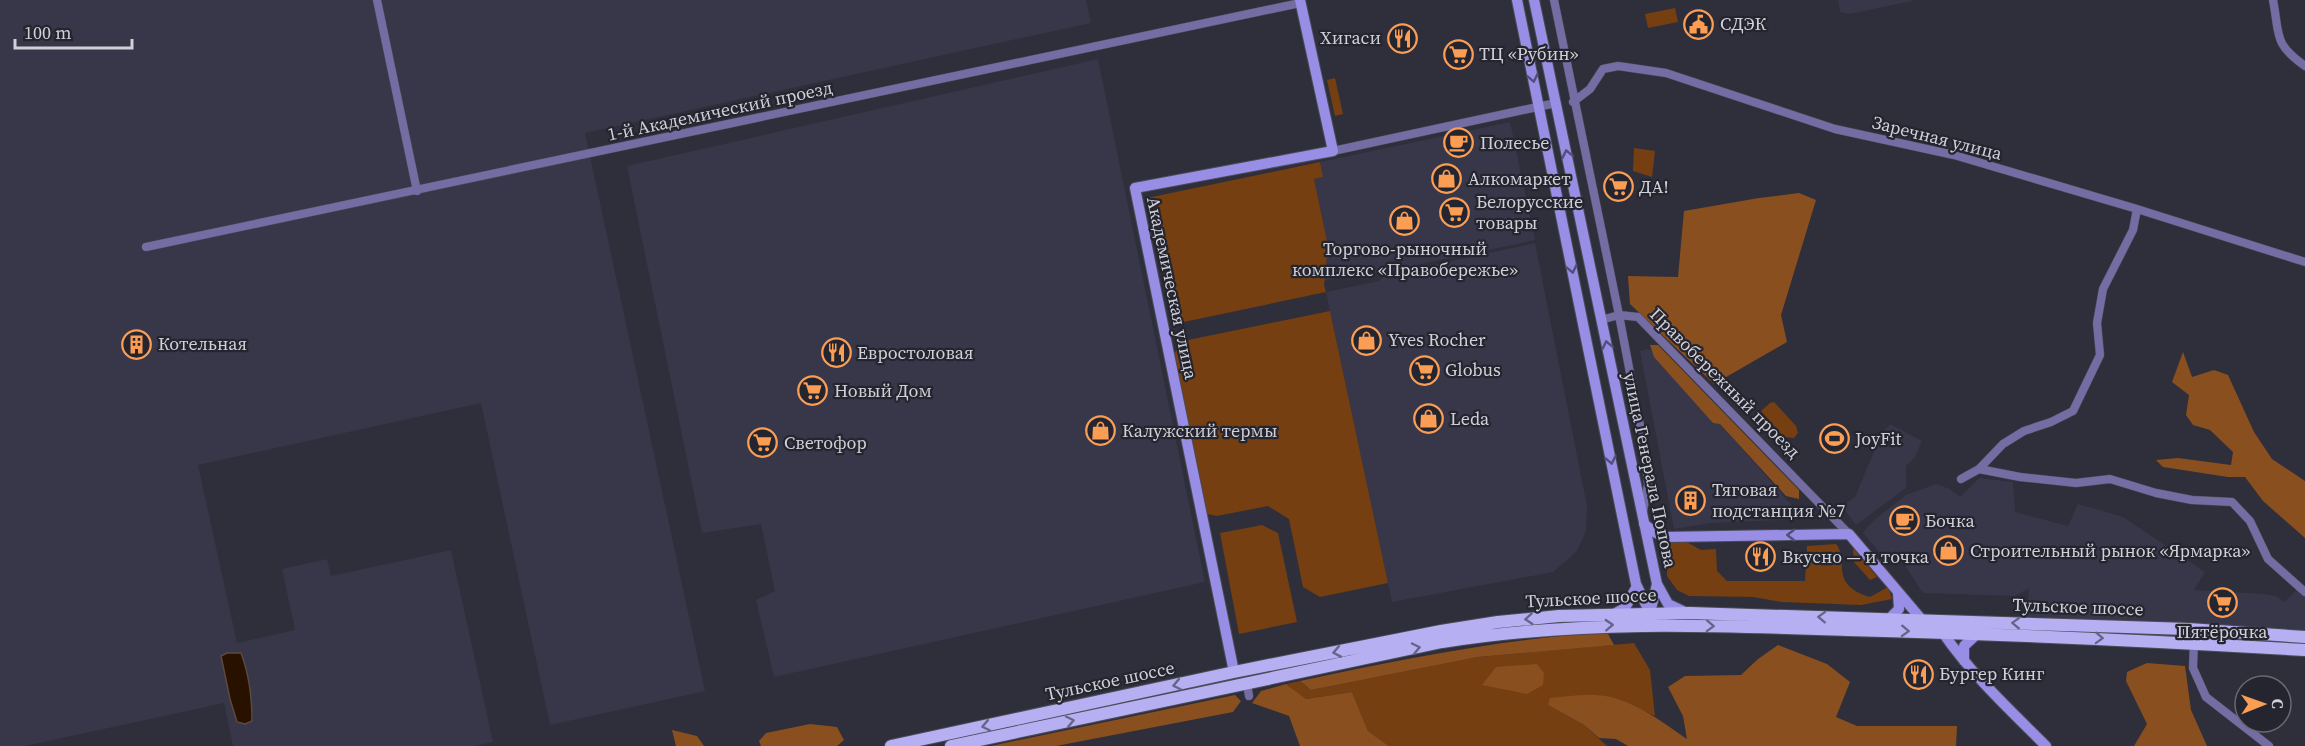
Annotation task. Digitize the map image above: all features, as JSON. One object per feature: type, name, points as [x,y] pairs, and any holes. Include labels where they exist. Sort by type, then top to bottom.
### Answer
[{"type":"main road","name":"Тульское шоссе","points":[[951,746],[1248,690],[1442,642],[1501,633],[1651,619],[1690,612],[2188,629],[2305,637]]},
{"type":"main road","name":"Тульское шоссе","points":[[891,746],[1234,672],[1498,622],[1614,614],[1651,619],[2194,642],[2305,650]]},
{"type":"street","points":[[377,0],[417,191]]},
{"type":"street","name":"улица Генерала Попова","points":[[1517,0],[1637,586],[1651,619]]},
{"type":"street","name":"улица Генерала Попова","points":[[1534,0],[1657,584],[1651,619]]},
{"type":"street","points":[[1554,0],[1646,457],[1648,485],[1643,520],[1656,533],[1665,537],[1849,534]]},
{"type":"street","points":[[2273,0],[2280,42],[2287,53],[2305,66]]},
{"type":"street","points":[[1300,2],[1333,151],[1556,103]]},
{"type":"street","name":"1-й Академический проезд","points":[[146,247],[1300,2]]},
{"type":"street","name":"Заречная улица","points":[[1574,102],[1590,89],[1603,69],[1618,66],[1666,73],[1835,129],[1954,155],[2305,262]]},
{"type":"street","name":"Академическая улица","points":[[1234,672],[1135,189],[1333,151]]},
{"type":"street","points":[[1961,479],[1979,469],[2003,444],[2024,431],[2051,422],[2073,411],[2100,355],[2097,323],[2103,289],[2133,230],[2137,209]]},
{"type":"street","points":[[1602,320],[1619,315]]},
{"type":"street","name":"Правобережный проезд","points":[[1619,315],[1638,317],[1810,492],[1922,620]]},
{"type":"street","points":[[1979,469],[2020,477],[2076,483],[2110,479],[2156,493],[2192,500],[2232,502],[2250,521],[2268,559],[2305,592]]},
{"type":"street","points":[[1630,550],[1648,546]]},
{"type":"street","points":[[1657,584],[1668,604],[1678,610],[1690,612]]},
{"type":"street","points":[[1614,614],[1625,608],[1637,586]]},
{"type":"street","points":[[1889,619],[1899,609],[1898,592]]},
{"type":"street","points":[[1943,633],[1964,661],[2046,746]]},
{"type":"street","points":[[1964,661],[1964,646],[1977,634]]},
{"type":"street","points":[[2194,642],[2193,668],[2206,697],[2269,746]]},
{"type":"shaded area","points":[[0,0],[1086,0],[1091,23],[585,133],[705,691],[550,725],[481,403],[198,465],[237,643],[295,630],[282,569],[327,559],[331,576],[451,550],[493,742],[475,746],[233,746],[224,703],[25,746],[0,746]]},
{"type":"shaded area","points":[[1838,0],[1916,0],[1850,14],[1840,12]]},
{"type":"shaded area","points":[[1675,8],[1678,22],[1648,28],[1645,14]]},
{"type":"shaded area","points":[[1098,59],[1205,582],[774,677],[756,600],[775,591],[761,524],[702,533],[627,166]]},
{"type":"shaded area","points":[[1335,78],[1343,114],[1335,116],[1327,80]]},
{"type":"shaded area","name":"Торгово-рыночный комплекс «Правобережье»","points":[[1510,122],[1535,240],[1369,275],[1368,271],[1324,281],[1327,255],[1330,254],[1314,179],[1323,177],[1320,162]]},
{"type":"shaded area","points":[[1634,148],[1655,151],[1652,177],[1633,171]]},
{"type":"shaded area","points":[[1320,162],[1323,177],[1314,179],[1330,255],[1327,256],[1324,285],[1326,292],[1179,323],[1174,318],[1147,198]]},
{"type":"shaded area","points":[[1799,193],[1816,200],[1781,315],[1787,342],[1714,384],[1630,304],[1628,276],[1678,277],[1684,211]]},
{"type":"shaded area","points":[[1535,243],[1587,506],[1586,531],[1577,551],[1553,572],[1392,602],[1326,292],[1379,281],[1383,276]]},
{"type":"shaded area","points":[[1330,311],[1388,583],[1320,597],[1303,587],[1289,519],[1268,506],[1217,516],[1207,514],[1174,354],[1183,341]]},
{"type":"shaded area","points":[[1650,345],[1658,345],[1799,490],[1799,499],[1786,496],[1720,424],[1713,423],[1654,357]]},
{"type":"shaded area","points":[[1655,350],[1804,519],[1711,523],[1674,529],[1640,351]]},
{"type":"shaded area","points":[[2183,352],[2192,377],[2214,370],[2228,375],[2254,432],[2272,459],[2305,481],[2305,538],[2263,501],[2245,477],[2228,477],[2163,467],[2156,460],[2178,458],[2231,465],[2233,452],[2210,430],[2193,425],[2186,415],[2189,395],[2172,382]]},
{"type":"shaded area","points":[[1774,402],[1796,426],[1798,433],[1794,438],[1784,437],[1761,411]]},
{"type":"shaded area","points":[[1890,424],[1922,441],[1915,457],[1906,466],[1906,488],[1856,525],[1842,506],[1855,497],[1880,437]]},
{"type":"shaded area","points":[[1979,478],[2013,482],[2015,512],[2068,526],[2078,504],[2123,517],[2205,572],[2194,590],[2263,594],[2276,596],[2285,602],[2298,588],[2305,595],[2305,631],[2027,617],[2029,588],[2015,596],[1923,593],[1900,558],[1881,554],[1863,533],[1873,521],[1906,495],[1936,484],[1950,489],[1960,497]]},
{"type":"shaded area","points":[[1262,525],[1278,533],[1297,622],[1239,634],[1220,533]]},
{"type":"shaded area","points":[[1685,541],[1701,550],[1716,549],[1717,571],[1727,581],[1805,581],[1807,546],[1836,544],[1840,551],[1844,579],[1849,586],[1870,597],[1888,587],[1892,599],[1861,605],[1782,602],[1753,597],[1689,596],[1677,590],[1667,576],[1667,542]]},
{"type":"shaded area","points":[[1853,548],[1877,577],[1870,580],[1854,562]]},
{"type":"shaded area","points":[[1607,632],[1614,645],[1478,657],[1311,690],[1300,681],[1453,651]]},
{"type":"shaded area","points":[[1634,643],[1650,670],[1655,716],[1629,704],[1598,695],[1548,705],[1584,725],[1607,746],[1389,746],[1368,731],[1352,692],[1306,699],[1286,684],[1300,681],[1311,690],[1478,657]]},
{"type":"shaded area","points":[[1778,645],[1827,664],[1850,682],[1836,717],[1857,726],[1957,726],[1956,746],[1628,746],[1616,739],[1599,738],[1584,725],[1548,705],[1550,698],[1608,696],[1633,705],[1687,739],[1683,716],[1668,687],[1685,676],[1741,675]]},
{"type":"shaded area","points":[[227,653],[241,653],[246,669],[251,695],[252,721],[245,724],[237,722],[230,699],[221,656]]},
{"type":"shaded area","points":[[2147,663],[2185,666],[2191,710],[2207,746],[2134,746],[2147,724],[2126,681],[2127,672]]},
{"type":"shaded area","points":[[1537,664],[1544,673],[1543,685],[1527,694],[1482,685],[1496,667]]},
{"type":"shaded area","points":[[1286,684],[1306,699],[1352,692],[1368,731],[1389,746],[1300,746],[1289,716],[1252,703],[1261,691]]},
{"type":"shaded area","points":[[1235,695],[1241,701],[1233,712],[1056,746],[991,746]]},
{"type":"shaded area","points":[[810,724],[837,727],[844,740],[837,746],[761,746],[759,741],[766,733]]},
{"type":"shaded area","points":[[672,730],[697,736],[704,746],[676,746]]},
{"type":"place","name":"СДЭК","points":[[1699,24]]},
{"type":"place","name":"Хигаси","points":[[1402,38]]},
{"type":"place","name":"ТЦ «Рубин»","points":[[1458,54]]},
{"type":"place","name":"Полесье","points":[[1459,143]]},
{"type":"place","name":"Алкомаркет","points":[[1447,179]]},
{"type":"place","name":"ДА!","points":[[1618,187]]},
{"type":"place","name":"Белорусские товары","points":[[1455,212]]},
{"type":"place","name":"Торгово-рыночный комплекс «Правобережье»","points":[[1405,220]]},
{"type":"place","name":"Yves Rocher","points":[[1367,340]]},
{"type":"place","name":"Котельная","points":[[137,344]]},
{"type":"place","name":"Евростоловая","points":[[836,353]]},
{"type":"place","name":"Globus","points":[[1424,370]]},
{"type":"place","name":"Новый Дом","points":[[813,391]]},
{"type":"place","name":"Leda","points":[[1429,419]]},
{"type":"place","name":"Калужский термы","points":[[1101,431]]},
{"type":"place","name":"JoyFit","points":[[1834,439]]},
{"type":"place","name":"Светофор","points":[[763,443]]},
{"type":"place","name":"Тяговая подстанция №7","points":[[1691,500]]},
{"type":"place","name":"Бочка","points":[[1904,521]]},
{"type":"place","name":"Строительный рынок «Ярмарка»","points":[[1949,551]]},
{"type":"place","name":"Вкусно — и точка","points":[[1761,557]]},
{"type":"place","name":"Пятёрочка","points":[[2222,603]]},
{"type":"place","name":"Бургер Кинг","points":[[1918,674]]}]
